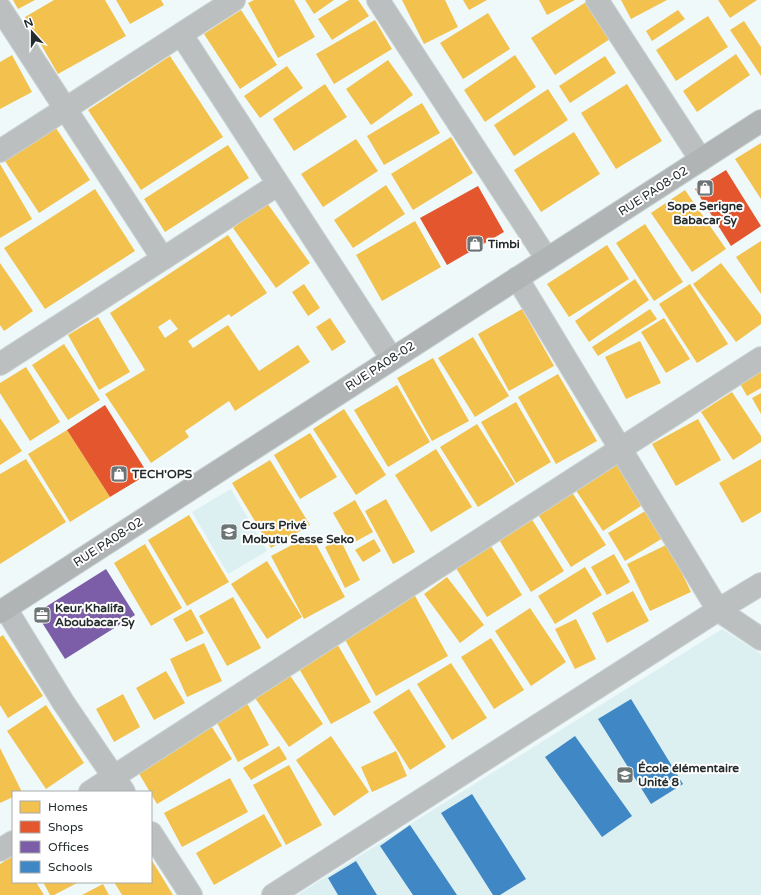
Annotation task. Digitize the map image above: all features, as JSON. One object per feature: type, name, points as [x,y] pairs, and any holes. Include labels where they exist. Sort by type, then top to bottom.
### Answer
[{"type":"street","points":[[0,151],[234,0]]},
{"type":"street","points":[[378,0],[547,259]]},
{"type":"street","points":[[597,0],[701,160]]},
{"type":"street","points":[[0,8],[163,258]]},
{"type":"street","points":[[181,34],[392,359]]},
{"type":"street","name":"RUE PA08-02","points":[[3,611],[761,121]]},
{"type":"street","points":[[0,364],[277,184]]},
{"type":"street","points":[[517,278],[718,610],[761,639]]},
{"type":"street","points":[[94,791],[119,784],[620,449],[761,358]]},
{"type":"street","points":[[273,895],[761,584]]},
{"type":"street","points":[[3,611],[119,784]]},
{"type":"street","points":[[152,835],[191,895]]},
{"type":"street","points":[[0,850],[12,843]]},
{"type":"shaded area","name":"Cours Privé Mobutu Sesse Seko","points":[[231,489],[267,551],[228,574],[192,512]]},
{"type":"shaded area","name":"École élémentaire Unité 8","points":[[722,629],[761,654],[761,895],[297,895]]},
{"type":"building: Homes","points":[[13,0],[35,0],[18,9]]},
{"type":"building: Homes","points":[[54,0],[105,0],[126,36],[58,74],[25,17]]},
{"type":"building: Homes","points":[[116,0],[161,0],[164,5],[130,24]]},
{"type":"building: Homes","points":[[254,0],[294,0],[315,37],[278,58],[248,3]]},
{"type":"building: Homes","points":[[305,0],[334,0],[314,14]]},
{"type":"building: Homes","points":[[349,0],[358,0],[369,16],[332,40],[318,19]]},
{"type":"building: Homes","points":[[402,0],[445,0],[458,27],[424,44]]},
{"type":"building: Homes","points":[[463,0],[487,0],[469,10]]},
{"type":"building: Homes","points":[[539,0],[575,0],[547,15]]},
{"type":"building: Homes","points":[[589,0],[613,37],[555,75],[531,38]]},
{"type":"building: Homes","points":[[621,0],[667,0],[631,19]]},
{"type":"building: Homes","points":[[718,0],[757,0],[730,18]]},
{"type":"building: Homes","points":[[241,10],[277,65],[240,89],[204,34]]},
{"type":"building: Homes","points":[[678,10],[685,19],[652,41],[646,31]]},
{"type":"building: Homes","points":[[488,13],[510,49],[463,79],[440,43]]},
{"type":"building: Homes","points":[[708,16],[728,47],[676,81],[656,50]]},
{"type":"building: Homes","points":[[375,20],[392,49],[334,84],[316,54]]},
{"type":"building: Homes","points":[[744,21],[761,47],[761,76],[730,30]]},
{"type":"building: Homes","points":[[736,54],[750,75],[697,112],[683,91]]},
{"type":"building: Homes","points":[[12,55],[32,92],[0,109],[0,62]]},
{"type":"building: Homes","points":[[515,55],[536,87],[485,122],[464,90]]},
{"type":"building: Homes","points":[[170,56],[223,137],[141,190],[88,110]]},
{"type":"building: Homes","points":[[605,56],[616,73],[570,103],[559,86]]},
{"type":"building: Homes","points":[[388,60],[413,95],[371,125],[346,89]]},
{"type":"building: Homes","points":[[287,66],[303,88],[260,118],[244,96]]},
{"type":"building: Homes","points":[[325,84],[347,117],[294,151],[273,119]]},
{"type":"building: Homes","points":[[627,84],[662,141],[616,169],[581,113]]},
{"type":"building: Homes","points":[[548,89],[568,120],[514,156],[494,125]]},
{"type":"building: Homes","points":[[422,103],[440,133],[384,165],[367,136]]},
{"type":"building: Homes","points":[[54,125],[90,180],[39,213],[3,158]]},
{"type":"building: Homes","points":[[574,132],[600,174],[541,212],[514,170]]},
{"type":"building: Homes","points":[[451,137],[473,173],[413,210],[391,174]]},
{"type":"building: Homes","points":[[356,139],[378,171],[323,207],[301,174]]},
{"type":"building: Homes","points":[[761,143],[761,199],[735,159]]},
{"type":"building: Homes","points":[[228,145],[249,178],[165,232],[144,199]]},
{"type":"building: Homes","points":[[0,164],[32,219],[0,238]]},
{"type":"building: Homes","points":[[386,185],[405,214],[353,248],[334,220]]},
{"type":"building: Homes","points":[[95,189],[135,251],[45,309],[4,248]]},
{"type":"building: Homes","points":[[685,190],[726,249],[692,272],[651,213]]},
{"type":"building: Homes","points":[[267,203],[310,263],[276,288],[233,228]]},
{"type":"building: Homes","points":[[415,221],[441,267],[382,301],[356,255]]},
{"type":"building: Homes","points":[[645,224],[683,282],[654,301],[616,243]]},
{"type":"building: Homes","points":[[228,235],[267,293],[231,317],[229,314],[188,341],[193,348],[228,325],[259,371],[298,345],[310,362],[235,411],[229,401],[185,431],[189,437],[151,463],[105,394],[145,370],[110,313]],"holes":[[[170,319],[178,329],[165,338],[158,327]]]},
{"type":"building: Homes","points":[[761,241],[761,294],[736,257]]},
{"type":"building: Homes","points":[[607,245],[629,279],[569,317],[547,284]]},
{"type":"building: Homes","points":[[0,263],[33,311],[4,331],[0,325]]},
{"type":"building: Homes","points":[[721,263],[761,315],[761,324],[736,342],[693,284]]},
{"type":"building: Homes","points":[[635,279],[649,300],[589,342],[575,321]]},
{"type":"building: Homes","points":[[304,284],[320,308],[308,316],[292,292]]},
{"type":"building: Homes","points":[[690,284],[728,344],[697,363],[659,304]]},
{"type":"building: Homes","points":[[522,309],[554,366],[509,391],[478,334]]},
{"type":"building: Homes","points":[[650,309],[657,319],[598,356],[592,347]]},
{"type":"building: Homes","points":[[98,317],[130,372],[99,390],[68,335]]},
{"type":"building: Homes","points":[[330,318],[346,342],[332,351],[316,327]]},
{"type":"building: Homes","points":[[664,318],[690,359],[666,373],[641,332]]},
{"type":"building: Homes","points":[[473,337],[509,396],[475,417],[438,358]]},
{"type":"building: Homes","points":[[640,341],[661,383],[626,399],[605,357]]},
{"type":"building: Homes","points":[[64,344],[100,400],[68,420],[32,365]]},
{"type":"building: Homes","points":[[433,358],[469,421],[432,441],[397,378]]},
{"type":"building: Homes","points":[[761,364],[761,388],[747,396],[737,378]]},
{"type":"building: Homes","points":[[26,367],[60,422],[30,441],[0,393],[0,383]]},
{"type":"building: Homes","points":[[558,374],[597,441],[556,464],[518,397]]},
{"type":"building: Homes","points":[[397,385],[430,442],[388,467],[354,410]]},
{"type":"building: Homes","points":[[732,392],[761,436],[761,442],[733,460],[701,412]]},
{"type":"building: Homes","points":[[761,393],[761,414],[752,398]]},
{"type":"building: Homes","points":[[516,402],[551,462],[516,483],[481,422]]},
{"type":"building: Homes","points":[[344,409],[386,475],[356,495],[313,429]]},
{"type":"building: Homes","points":[[0,418],[22,451],[0,465]]},
{"type":"building: Homes","points":[[698,419],[721,460],[676,486],[652,444]]},
{"type":"building: Homes","points":[[477,424],[515,484],[478,507],[440,447]]},
{"type":"building: Homes","points":[[67,430],[110,497],[70,522],[28,454]]},
{"type":"building: Homes","points":[[310,433],[337,477],[300,499],[274,455]]},
{"type":"building: Homes","points":[[436,449],[472,507],[431,532],[395,475]]},
{"type":"building: Homes","points":[[26,459],[66,522],[0,564],[0,474]]},
{"type":"building: Homes","points":[[761,459],[761,512],[742,523],[719,483]]},
{"type":"building: Homes","points":[[270,460],[310,525],[271,548],[232,483]]},
{"type":"building: Homes","points":[[619,460],[647,502],[603,531],[575,489]]},
{"type":"building: Homes","points":[[568,486],[606,545],[571,567],[534,508]]},
{"type":"building: Homes","points":[[386,499],[415,552],[393,564],[365,511]]},
{"type":"building: Homes","points":[[355,500],[373,532],[351,544],[333,513]]},
{"type":"building: Homes","points":[[647,510],[663,538],[625,561],[608,533]]},
{"type":"building: Homes","points":[[189,515],[229,582],[187,606],[148,540]]},
{"type":"building: Homes","points":[[531,518],[564,571],[531,592],[498,538]]},
{"type":"building: Homes","points":[[311,535],[345,597],[304,619],[271,556]]},
{"type":"building: Homes","points":[[340,539],[360,580],[345,588],[325,547]]},
{"type":"building: Homes","points":[[374,539],[381,551],[363,562],[355,550]]},
{"type":"building: Homes","points":[[489,543],[522,595],[487,617],[454,565]]},
{"type":"building: Homes","points":[[145,544],[182,608],[151,626],[114,563]]},
{"type":"building: Homes","points":[[668,544],[691,592],[650,611],[627,564]]},
{"type":"building: Homes","points":[[614,554],[630,582],[607,595],[591,567]]},
{"type":"building: Homes","points":[[267,561],[302,617],[267,639],[231,584]]},
{"type":"building: Homes","points":[[585,567],[602,595],[555,624],[538,596]]},
{"type":"building: Homes","points":[[447,577],[484,625],[460,643],[424,594]]},
{"type":"building: Homes","points":[[633,591],[649,621],[607,643],[592,613]]},
{"type":"building: Homes","points":[[414,594],[448,656],[376,696],[342,634]]},
{"type":"building: Homes","points":[[233,597],[261,648],[227,666],[199,616]]},
{"type":"building: Homes","points":[[530,608],[566,662],[531,686],[495,631]]},
{"type":"building: Homes","points":[[191,609],[204,633],[186,642],[173,619]]},
{"type":"building: Homes","points":[[576,619],[596,659],[575,669],[555,629]]},
{"type":"building: Homes","points":[[3,635],[43,696],[8,718],[0,705],[0,637]]},
{"type":"building: Homes","points":[[491,638],[524,690],[494,709],[461,657]]},
{"type":"building: Homes","points":[[336,642],[371,702],[331,724],[297,665]]},
{"type":"building: Homes","points":[[204,643],[222,681],[187,697],[170,659]]},
{"type":"building: Homes","points":[[451,663],[487,718],[452,740],[417,684]]},
{"type":"building: Homes","points":[[166,671],[185,703],[154,720],[136,688]]},
{"type":"building: Homes","points":[[287,671],[323,724],[289,747],[253,695]]},
{"type":"building: Homes","points":[[409,689],[446,747],[410,770],[373,712]]},
{"type":"building: Homes","points":[[123,694],[140,727],[114,742],[96,709]]},
{"type":"building: Homes","points":[[247,703],[269,745],[238,762],[215,719]]},
{"type":"building: Homes","points":[[46,705],[84,763],[46,789],[7,731]]},
{"type":"building: Homes","points":[[208,721],[232,759],[157,804],[152,796],[152,791],[149,791],[134,765]]},
{"type":"building: Homes","points":[[331,736],[369,792],[334,816],[296,760]]},
{"type":"building: Homes","points":[[279,746],[287,759],[251,780],[243,768]]},
{"type":"building: Homes","points":[[0,748],[22,791],[12,791],[12,797],[0,803]]},
{"type":"building: Homes","points":[[396,751],[407,776],[372,792],[361,767]]},
{"type":"building: Homes","points":[[289,765],[322,825],[286,845],[253,785]]},
{"type":"building: Homes","points":[[230,778],[248,812],[182,847],[164,813]]},
{"type":"building: Homes","points":[[264,814],[282,846],[214,885],[196,853]]},
{"type":"building: Homes","points":[[12,857],[12,883],[37,883],[44,895],[0,895],[0,864]]},
{"type":"building: Homes","points":[[152,861],[173,895],[122,895],[115,883],[152,883]]},
{"type":"building: Homes","points":[[44,883],[77,883],[54,895],[50,895]]},
{"type":"building: Homes","points":[[103,884],[109,895],[82,895]]},
{"type":"building: Shops","points":[[726,170],[761,226],[731,246],[695,189]]},
{"type":"building: Shops","points":[[478,186],[504,232],[447,265],[420,218]]},
{"type":"building: Shops","points":[[105,405],[148,474],[110,497],[67,430]]},
{"type":"building: Offices","points":[[106,569],[135,615],[65,659],[36,613]]},
{"type":"building: Schools","points":[[631,699],[683,784],[651,804],[598,719]]},
{"type":"building: Schools","points":[[575,736],[632,816],[602,837],[545,757]]},
{"type":"building: Schools","points":[[472,794],[526,879],[500,895],[493,895],[441,813]]},
{"type":"building: Schools","points":[[410,825],[457,895],[413,895],[380,846]]},
{"type":"building: Schools","points":[[356,861],[377,895],[338,895],[328,878]]},
{"type":"place","name":"Sope Serigne Babacar Sy","points":[[705,188]]},
{"type":"place","name":"Timbi","points":[[475,244]]},
{"type":"place","name":"TECH'OPS","points":[[119,474]]},
{"type":"place","name":"Cours Privé Mobutu Sesse Seko","points":[[229,532]]},
{"type":"place","name":"Keur Khalifa Aboubacar Sy","points":[[42,615]]},
{"type":"place","name":"École élémentaire Unité 8","points":[[625,775]]}]
